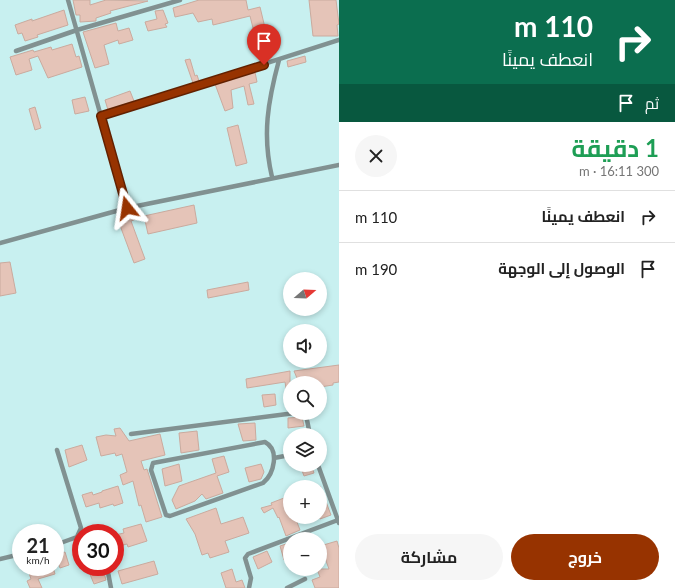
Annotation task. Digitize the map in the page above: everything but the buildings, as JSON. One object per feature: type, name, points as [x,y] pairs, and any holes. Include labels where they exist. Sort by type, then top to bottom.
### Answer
[{"type":"street","points":[[68,0],[127,208]]},
{"type":"street","points":[[16,51],[76,30],[180,0]]},
{"type":"street","points":[[101,116],[339,40]]},
{"type":"street","points":[[272,177],[266,151],[266,124],[279,60]]},
{"type":"street","points":[[0,243],[127,208],[272,177],[339,165]]},
{"type":"street","points":[[131,434],[283,415]]},
{"type":"street","points":[[265,442],[271,445],[274,451],[274,458],[269,475],[262,483],[170,516],[166,515],[151,470],[153,463],[265,442]]},
{"type":"street","points":[[57,450],[81,528],[77,537],[64,542]]},
{"type":"street","points":[[274,458],[283,456]]},
{"type":"street","points":[[249,588],[251,578],[245,558],[248,554],[339,522],[321,472]]},
{"type":"street","points":[[0,559],[12,556]]},
{"type":"street","points":[[109,576],[111,588]]},
{"type":"street","points":[[287,588],[305,579]]},
{"type":"route","points":[[127,208],[101,116],[264,65]]}]
